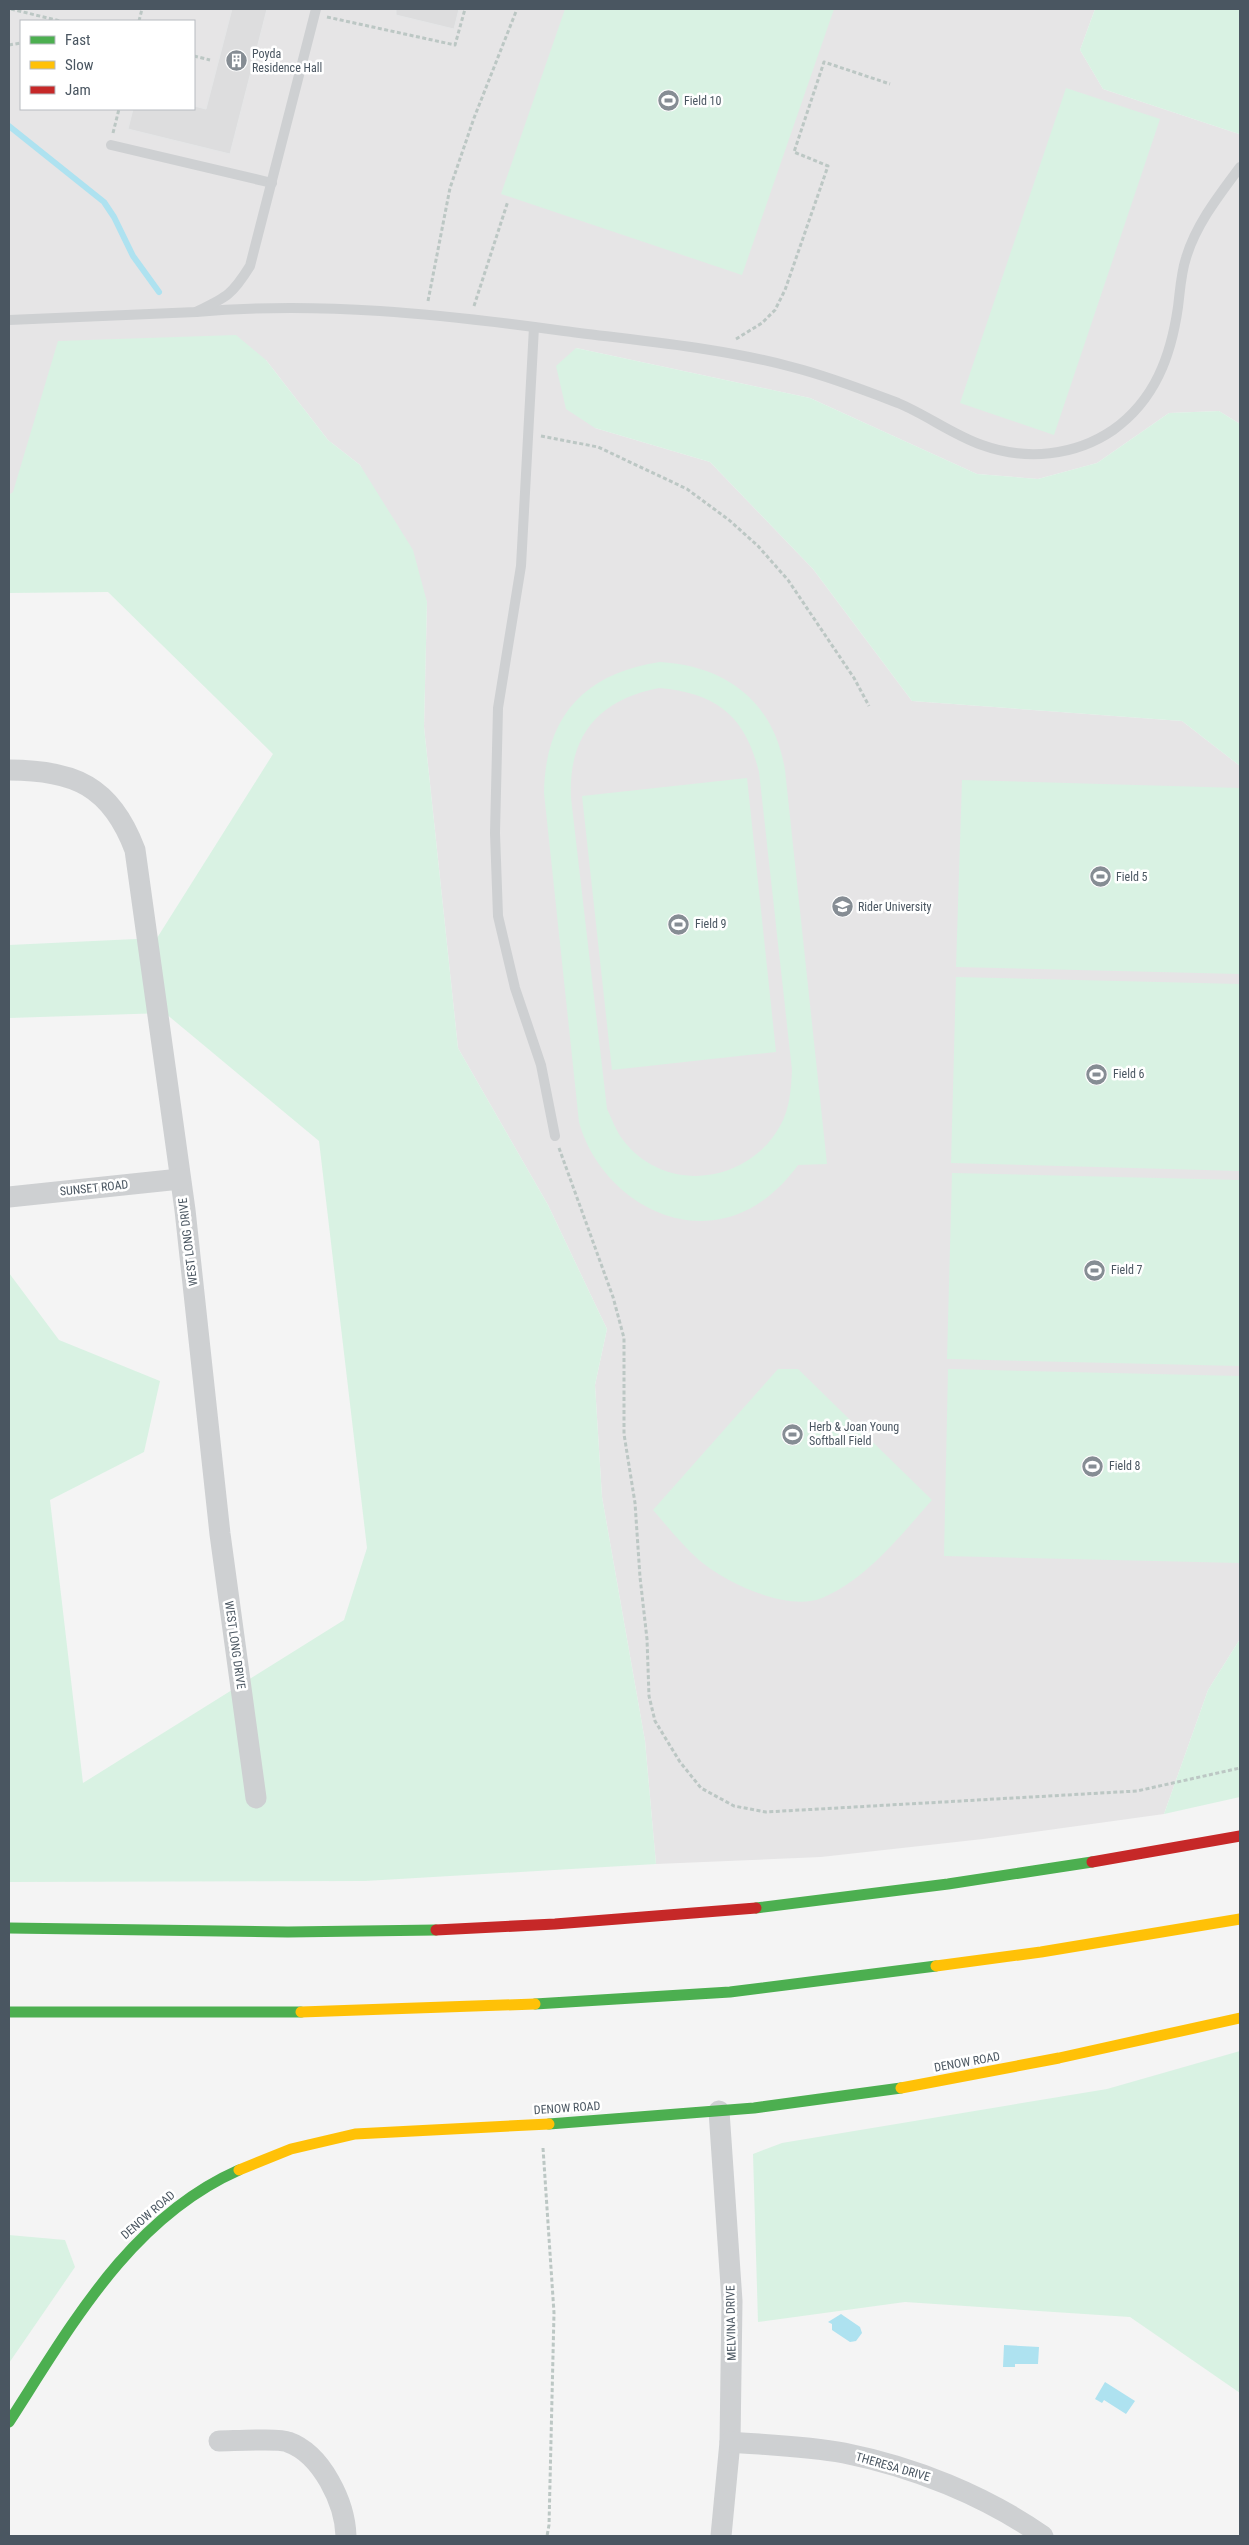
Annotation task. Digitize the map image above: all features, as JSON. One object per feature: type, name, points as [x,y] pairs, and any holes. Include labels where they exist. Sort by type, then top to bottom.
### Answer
[{"type":"main road","points":[[9,1928],[284,1933],[457,1929],[635,1918],[900,1891],[1058,1868],[1240,1836]]},
{"type":"main road","points":[[9,2012],[287,2013],[532,2004],[730,1992],[1040,1952],[1240,1919]]},
{"type":"main road","name":"DENOW ROAD","points":[[9,2422],[106,2277],[128,2251],[159,2220],[190,2197],[228,2174],[269,2155],[311,2142],[355,2134],[541,2124],[840,2098],[952,2080],[1064,2058],[1240,2018]]},
{"type":"street","name":"WEST LONG DRIVE","points":[[9,770],[56,772],[79,780],[98,792],[114,808],[127,828],[135,850],[180,1179],[220,1534],[256,1798]]},
{"type":"street","name":"SUNSET ROAD","points":[[9,1197],[180,1179]]},
{"type":"street","name":"MELVINA DRIVE","points":[[719,2110],[732,2301],[730,2442],[721,2536]]},
{"type":"street","points":[[219,2440],[288,2441],[307,2454],[323,2471],[335,2490],[343,2511],[346,2536]]},
{"type":"street","name":"THERESA DRIVE","points":[[730,2442],[842,2453],[886,2463],[938,2480],[980,2498],[1043,2536]]},
{"type":"lane","points":[[196,312],[220,301],[235,290],[250,266],[315,11]]},
{"type":"lane","points":[[111,145],[272,183]]},
{"type":"lane","points":[[9,320],[196,312],[252,307],[306,306],[425,314],[534,327],[724,352],[794,367],[901,404],[981,445],[1014,454],[1045,454],[1080,448],[1112,430],[1141,407],[1163,372],[1174,337],[1186,259],[1197,232],[1240,167]]},
{"type":"lane","points":[[534,327],[521,566],[498,708],[495,833],[498,916],[515,988],[540,1065],[555,1136]]},
{"type":"path","points":[[11,9],[56,20]]},
{"type":"path","points":[[315,11],[455,45],[465,9]]},
{"type":"path","points":[[425,314],[450,188],[518,9]]},
{"type":"path","points":[[195,56],[210,60]]},
{"type":"path","points":[[736,339],[762,323],[775,310],[785,290],[828,166],[794,152],[824,62],[890,84]]},
{"type":"path","points":[[111,145],[119,110]]},
{"type":"path","points":[[474,307],[508,201]]},
{"type":"path","points":[[528,433],[598,447],[687,489],[729,520],[758,546],[788,580],[854,678],[869,706]]},
{"type":"path","points":[[555,1136],[613,1297],[624,1338],[624,1434],[635,1503],[640,1577],[647,1639],[649,1696],[655,1721],[680,1762],[701,1788],[734,1806],[766,1812],[1137,1792],[1240,1768]]},
{"type":"path","points":[[541,2124],[554,2313],[547,2536]]},
{"type":"shaded area","name":"Rider University","points":[[9,9],[1095,9],[1080,50],[1103,89],[1239,134],[1240,132],[1240,424],[1219,411],[1169,413],[1097,463],[1038,479],[977,474],[810,398],[576,348],[595,428],[710,462],[813,569],[912,701],[1182,721],[1240,766],[1240,1639],[1208,1690],[1164,1814],[983,1839],[821,1857],[656,1864],[645,1741],[602,1497],[595,1385],[607,1329],[548,1205],[458,1048],[424,727],[427,602],[360,465],[328,440],[266,360],[9,495]]},
{"type":"green space","name":"Field 10","points":[[565,9],[834,9],[742,275],[501,194]]},
{"type":"green space","points":[[1095,9],[1240,9],[1239,134],[1103,89],[1080,50]]},
{"type":"green space","points":[[1066,88],[1160,119],[1054,435],[960,403]]},
{"type":"green space","points":[[236,335],[266,360],[328,440],[360,465],[413,550],[427,602],[424,727],[458,1048],[548,1205],[607,1329],[595,1385],[602,1497],[645,1741],[656,1864],[365,1881],[9,1882],[9,1273],[59,1340],[160,1381],[144,1452],[50,1500],[83,1783],[344,1620],[367,1548],[319,1141],[165,1013],[9,1018],[9,945],[157,938],[273,754],[108,592],[9,593],[9,495],[13,492],[58,341]]},
{"type":"green space","points":[[576,348],[810,398],[977,474],[1038,479],[1097,463],[1169,413],[1219,411],[1240,424],[1240,766],[1182,721],[912,701],[813,569],[710,462],[595,428],[566,409],[556,366]]},
{"type":"green space","points":[[660,662],[684,665],[706,671],[726,680],[744,692],[758,707],[770,725],[779,746],[785,770],[827,1164],[798,1165],[775,1191],[757,1205],[725,1218],[700,1221],[677,1218],[654,1210],[633,1199],[599,1165],[587,1144],[579,1122],[544,793],[546,766],[552,742],[561,721],[574,703],[591,688],[610,676]],"holes":[[[659,688],[697,695],[725,710],[745,736],[753,752],[759,772],[792,1070],[786,1113],[780,1126],[766,1146],[748,1160],[727,1170],[705,1175],[683,1175],[661,1169],[640,1158],[623,1140],[607,1109],[571,798],[571,776],[575,756],[581,739],[591,724],[619,702],[638,694]]]},
{"type":"green space","name":"Field 9","points":[[747,778],[776,1052],[612,1070],[582,796]]},
{"type":"green space","name":"Field 5","points":[[962,780],[1240,788],[1240,974],[956,967]]},
{"type":"green space","name":"Field 6","points":[[956,977],[1240,984],[1240,1171],[951,1163]]},
{"type":"green space","name":"Field 7","points":[[952,1173],[1240,1180],[1240,1366],[947,1359]]},
{"type":"green space","name":"Herb & Joan Young Softball Field","points":[[778,1369],[798,1369],[932,1500],[882,1555],[854,1580],[822,1598],[808,1601],[775,1598],[758,1593],[725,1578],[699,1560],[653,1510]]},
{"type":"green space","name":"Field 8","points":[[948,1369],[1240,1376],[1240,1563],[944,1556]]},
{"type":"green space","points":[[1240,1639],[1240,1797],[1164,1814],[1208,1690]]},
{"type":"green space","points":[[1240,2051],[1240,2393],[1130,2317],[905,2302],[758,2322],[753,2154],[782,2143],[1107,2089]]},
{"type":"green space","points":[[9,2235],[65,2240],[75,2267],[9,2363]]},
{"type":"water","points":[[841,2314],[860,2327],[862,2333],[856,2341],[850,2342],[832,2330],[832,2324],[828,2322]]},
{"type":"water","points":[[1004,2345],[1039,2347],[1038,2364],[1015,2364],[1015,2367],[1003,2367]]},
{"type":"water","points":[[1105,2382],[1135,2401],[1126,2414],[1104,2400],[1102,2403],[1095,2399]]},
{"type":"building","name":"Poyda Residence Hall","points":[[232,9],[267,9],[230,154],[128,129],[133,110],[195,110],[195,106],[206,109]]},
{"type":"building","points":[[396,9],[459,9],[454,29],[396,15]]},
{"type":"waterway","points":[[9,126],[104,202],[114,217],[133,256],[159,292]]},
{"type":"traffic: fast","points":[[756,1908],[948,1884],[1092,1862]]},
{"type":"traffic: fast","points":[[9,1928],[288,1932],[436,1930]]},
{"type":"traffic: fast","points":[[535,2004],[730,1992],[936,1966]]},
{"type":"traffic: fast","points":[[9,2012],[301,2012]]},
{"type":"traffic: fast","points":[[549,2124],[754,2108],[901,2088]]},
{"type":"traffic: fast","points":[[9,2422],[80,2313],[106,2278],[135,2246],[166,2216],[200,2191],[239,2170]]},
{"type":"traffic: slow","points":[[936,1966],[1041,1952],[1240,1919]]},
{"type":"traffic: slow","points":[[301,2012],[535,2004]]},
{"type":"traffic: slow","points":[[901,2088],[1059,2058],[1240,2018]]},
{"type":"traffic: slow","points":[[239,2170],[291,2149],[355,2134],[549,2124]]},
{"type":"traffic: jam","points":[[1092,1862],[1240,1836]]},
{"type":"traffic: jam","points":[[436,1930],[555,1924],[756,1908]]},
{"type":"place","name":"Poyda Residence Hall","points":[[236,61]]},
{"type":"place","name":"Field 10","points":[[668,101]]},
{"type":"place","name":"Field 5","points":[[1100,877]]},
{"type":"place","name":"Rider University","points":[[842,907]]},
{"type":"place","name":"Field 9","points":[[679,924]]},
{"type":"place","name":"Field 6","points":[[1097,1074]]},
{"type":"place","name":"Field 7","points":[[1095,1270]]},
{"type":"place","name":"Herb & Joan Young Softball Field","points":[[793,1434]]},
{"type":"place","name":"Field 8","points":[[1093,1466]]}]
